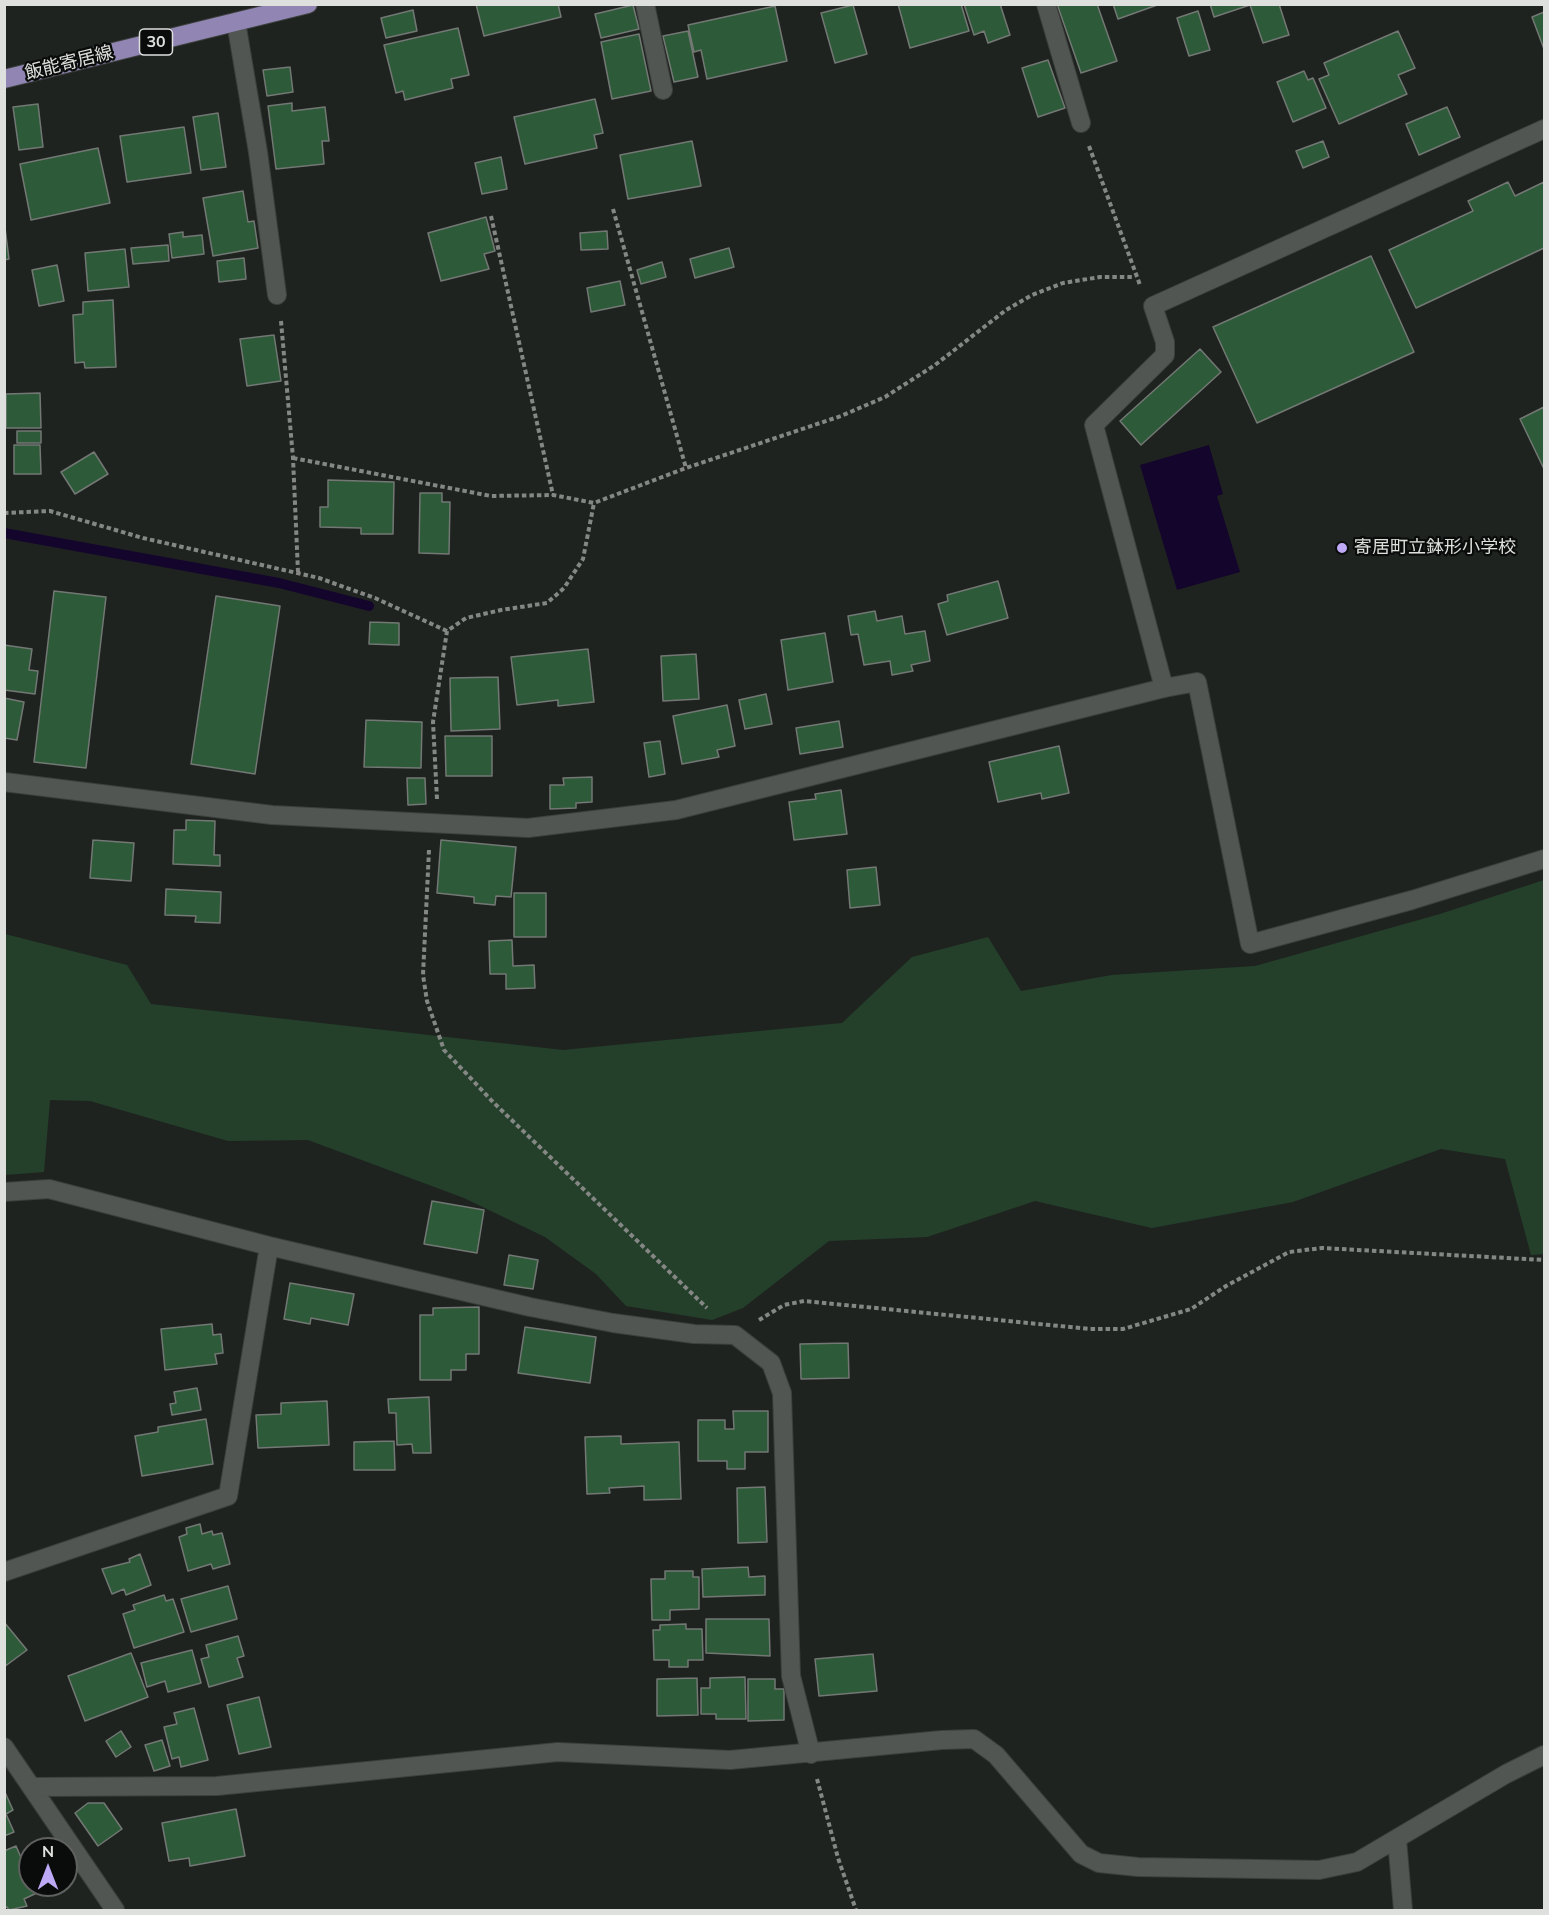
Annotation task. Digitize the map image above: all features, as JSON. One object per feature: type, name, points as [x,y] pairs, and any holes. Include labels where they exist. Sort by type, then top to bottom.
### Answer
[{"type":"main road","name":"飯能寄居線","points":[[4,79],[308,4]]},
{"type":"street","points":[[645,4],[663,90]]},
{"type":"street","points":[[1046,4],[1081,123]]},
{"type":"street","points":[[236,22],[258,152],[277,295]]},
{"type":"street","points":[[1164,688],[1094,425],[1166,355],[1165,342],[1153,306],[1545,129]]},
{"type":"street","points":[[4,782],[272,815],[528,828],[675,810],[1164,688],[1197,682],[1250,944],[1545,859]]},
{"type":"street","points":[[4,1192],[49,1189],[269,1246],[530,1307],[613,1323],[694,1334],[735,1335],[771,1363],[782,1393],[791,1676],[811,1754]]},
{"type":"street","points":[[4,1572],[228,1496],[269,1246]]},
{"type":"street","points":[[31,1788],[218,1786],[558,1752],[730,1760],[974,1739],[996,1755],[1081,1854],[1099,1863],[1138,1867],[1319,1870],[1357,1862],[1506,1774],[1545,1755]]},
{"type":"street","points":[[4,1747],[106,1908]]},
{"type":"street","points":[[1397,1839],[1403,1911]]},
{"type":"path","points":[[1081,123],[1134,277],[1153,306]]},
{"type":"path","points":[[613,209],[686,468]]},
{"type":"path","points":[[491,216],[553,495]]},
{"type":"path","points":[[293,458],[491,496],[553,495],[594,503],[686,468],[841,416],[885,397],[935,366],[1006,310],[1032,295],[1063,283],[1100,277],[1134,277]]},
{"type":"path","points":[[277,295],[293,458],[297,572]]},
{"type":"path","points":[[594,503],[583,559],[564,588],[547,603],[501,609],[466,618],[447,631],[433,722],[434,825],[423,975],[427,1001],[444,1050],[494,1103],[735,1335],[784,1305],[804,1300],[1090,1329],[1123,1329],[1191,1309],[1226,1286],[1289,1252],[1322,1248],[1545,1260]]},
{"type":"path","points":[[4,513],[50,511],[143,538],[297,572],[375,598],[447,631]]},
{"type":"path","points":[[811,1754],[838,1858],[856,1911]]},
{"type":"green space","points":[[1544,880],[1544,1254],[1531,1255],[1505,1159],[1441,1149],[1293,1202],[1152,1228],[1035,1201],[927,1237],[829,1241],[743,1308],[712,1320],[626,1306],[596,1274],[545,1237],[464,1198],[308,1140],[228,1141],[90,1101],[50,1100],[44,1172],[5,1175],[5,934],[127,965],[151,1004],[563,1050],[842,1023],[912,957],[988,937],[1021,991],[1112,975],[1255,966],[1440,914]]},
{"type":"shaded area","points":[[1209,445],[1223,494],[1217,496],[1240,572],[1177,590],[1140,465]]},
{"type":"building","points":[[476,4],[558,4],[561,17],[484,36]]},
{"type":"building","points":[[898,4],[961,4],[969,31],[910,48]]},
{"type":"building","points":[[964,4],[1000,4],[1010,35],[988,43],[984,31],[974,35]]},
{"type":"building","points":[[1057,4],[1097,4],[1117,61],[1081,73]]},
{"type":"building","points":[[1113,4],[1160,4],[1118,19]]},
{"type":"building","points":[[1210,4],[1279,4],[1289,35],[1263,43],[1250,5],[1214,17]]},
{"type":"building","points":[[633,5],[639,29],[601,38],[595,14]]},
{"type":"building","points":[[853,5],[867,54],[835,63],[821,13]]},
{"type":"building","points":[[775,6],[787,61],[707,79],[701,50],[694,52],[688,25]]},
{"type":"building","points":[[413,10],[417,31],[386,38],[381,18]]},
{"type":"building","points":[[1198,11],[1210,50],[1189,56],[1177,18]]},
{"type":"building","points":[[1544,12],[1544,49],[1532,17]]},
{"type":"building","points":[[458,28],[469,75],[451,79],[453,88],[405,100],[403,91],[396,93],[384,45]]},
{"type":"building","points":[[688,31],[698,77],[674,82],[663,36]]},
{"type":"building","points":[[1398,31],[1415,68],[1398,75],[1407,94],[1339,124],[1319,79],[1329,75],[1324,63]]},
{"type":"building","points":[[639,34],[651,91],[612,99],[601,42]]},
{"type":"building","points":[[1048,60],[1065,108],[1038,117],[1022,68]]},
{"type":"building","points":[[290,67],[293,92],[267,96],[263,70]]},
{"type":"building","points":[[1304,71],[1308,80],[1313,78],[1326,108],[1293,122],[1277,82]]},
{"type":"building","points":[[595,99],[603,133],[594,135],[597,148],[525,164],[514,117]]},
{"type":"building","points":[[292,103],[292,111],[325,107],[329,141],[322,141],[324,164],[276,169],[268,106]]},
{"type":"building","points":[[38,104],[43,147],[19,150],[13,107]]},
{"type":"building","points":[[1447,107],[1460,137],[1419,155],[1406,124]]},
{"type":"building","points":[[218,113],[226,167],[201,170],[193,117]]},
{"type":"building","points":[[184,127],[191,173],[127,182],[120,136]]},
{"type":"building","points":[[692,141],[701,186],[628,199],[620,155]]},
{"type":"building","points":[[1323,141],[1329,157],[1303,168],[1296,151]]},
{"type":"building","points":[[98,148],[110,203],[31,220],[20,164]]},
{"type":"building","points":[[501,157],[507,189],[482,194],[475,163]]},
{"type":"building","points":[[1508,182],[1515,196],[1544,182],[1544,248],[1416,308],[1389,250],[1473,211],[1468,201]]},
{"type":"building","points":[[243,191],[248,222],[254,221],[258,248],[213,256],[203,198]]},
{"type":"building","points":[[486,217],[495,251],[484,254],[489,269],[441,281],[428,233]]},
{"type":"building","points":[[4,220],[9,259],[4,260]]},
{"type":"building","points":[[607,231],[608,249],[581,250],[580,233]]},
{"type":"building","points":[[183,232],[183,237],[202,235],[204,254],[172,258],[169,234]]},
{"type":"building","points":[[168,245],[169,261],[133,264],[131,248]]},
{"type":"building","points":[[729,248],[734,267],[695,278],[690,259]]},
{"type":"building","points":[[125,249],[129,287],[88,291],[85,253]]},
{"type":"building","points":[[1371,256],[1414,352],[1257,423],[1213,327]]},
{"type":"building","points":[[244,258],[246,279],[219,282],[217,261]]},
{"type":"building","points":[[662,262],[666,277],[641,284],[637,270]]},
{"type":"building","points":[[57,265],[64,301],[39,306],[32,270]]},
{"type":"building","points":[[620,281],[625,305],[591,312],[587,288]]},
{"type":"building","points":[[113,300],[116,367],[85,368],[84,362],[75,363],[73,315],[83,314],[83,302]]},
{"type":"building","points":[[274,335],[281,381],[247,386],[240,339]]},
{"type":"building","points":[[1200,349],[1221,372],[1141,445],[1120,421]]},
{"type":"building","points":[[40,393],[41,428],[6,428],[6,394]]},
{"type":"building","points":[[1544,407],[1544,469],[1520,419]]},
{"type":"building","points":[[17,431],[41,431],[41,443],[17,443]]},
{"type":"building","points":[[14,445],[40,445],[41,474],[14,474]]},
{"type":"building","points":[[94,452],[108,474],[75,494],[61,472]]},
{"type":"building","points":[[328,480],[394,482],[393,534],[361,534],[361,528],[320,527],[320,507],[328,507]]},
{"type":"building","points":[[420,493],[442,493],[442,502],[450,502],[449,554],[419,553]]},
{"type":"building","points":[[998,581],[1008,618],[947,635],[938,604],[948,601],[947,595]]},
{"type":"building","points":[[54,591],[106,597],[86,768],[34,762]]},
{"type":"building","points":[[216,596],[280,606],[255,774],[191,764]]},
{"type":"building","points":[[875,611],[877,621],[902,616],[905,634],[925,631],[930,661],[911,665],[913,671],[892,675],[890,661],[864,665],[858,634],[851,635],[848,616]]},
{"type":"building","points":[[370,622],[399,623],[399,645],[369,644]]},
{"type":"building","points":[[825,633],[833,682],[788,690],[781,640]]},
{"type":"building","points":[[4,645],[32,649],[29,670],[38,671],[35,694],[4,690]]},
{"type":"building","points":[[588,649],[594,702],[558,706],[558,700],[517,705],[511,657]]},
{"type":"building","points":[[696,654],[699,699],[663,701],[661,656]]},
{"type":"building","points":[[498,677],[500,729],[451,731],[450,678]]},
{"type":"building","points":[[766,694],[772,724],[745,729],[739,700]]},
{"type":"building","points":[[4,698],[24,702],[17,740],[4,738]]},
{"type":"building","points":[[727,705],[735,746],[717,750],[719,757],[682,764],[673,716]]},
{"type":"building","points":[[366,720],[422,722],[421,768],[364,767]]},
{"type":"building","points":[[839,721],[843,747],[800,754],[796,728]]},
{"type":"building","points":[[445,736],[492,736],[492,776],[446,776]]},
{"type":"building","points":[[660,741],[665,774],[649,777],[644,743]]},
{"type":"building","points":[[1059,746],[1069,793],[1042,799],[1041,793],[998,802],[989,762]]},
{"type":"building","points":[[592,777],[592,802],[576,803],[576,808],[550,809],[550,785],[564,785],[563,778]]},
{"type":"building","points":[[407,778],[425,778],[426,804],[408,805]]},
{"type":"building","points":[[841,790],[847,834],[794,840],[789,802],[816,799],[815,794]]},
{"type":"building","points":[[186,820],[215,821],[214,855],[220,855],[220,866],[173,864],[174,830],[186,830]]},
{"type":"building","points":[[93,840],[134,843],[131,881],[90,878]]},
{"type":"building","points":[[441,840],[516,847],[511,897],[496,896],[495,905],[474,903],[474,897],[437,893]]},
{"type":"building","points":[[876,867],[880,905],[850,908],[847,870]]},
{"type":"building","points":[[166,889],[221,892],[220,923],[195,922],[196,916],[165,915]]},
{"type":"building","points":[[514,893],[546,893],[546,937],[514,937]]},
{"type":"building","points":[[512,940],[513,966],[534,965],[535,988],[506,989],[506,974],[490,974],[489,941]]},
{"type":"building","points":[[432,1201],[484,1210],[477,1253],[424,1244]]},
{"type":"building","points":[[509,1255],[538,1260],[533,1289],[504,1285]]},
{"type":"building","points":[[290,1283],[354,1294],[348,1325],[311,1318],[310,1324],[284,1319]]},
{"type":"building","points":[[479,1307],[479,1354],[466,1354],[466,1370],[451,1370],[451,1380],[420,1380],[420,1315],[433,1315],[433,1308]]},
{"type":"building","points":[[212,1324],[213,1335],[221,1334],[223,1353],[215,1354],[217,1364],[165,1370],[161,1329]]},
{"type":"building","points":[[525,1327],[596,1337],[590,1383],[518,1373]]},
{"type":"building","points":[[848,1343],[849,1378],[801,1379],[800,1344]]},
{"type":"building","points":[[197,1388],[201,1410],[172,1415],[170,1404],[176,1403],[174,1392]]},
{"type":"building","points":[[429,1397],[431,1453],[413,1453],[412,1444],[397,1445],[396,1413],[389,1413],[388,1399]]},
{"type":"building","points":[[327,1401],[329,1445],[258,1448],[256,1415],[281,1414],[281,1403]]},
{"type":"building","points":[[733,1411],[768,1411],[768,1452],[745,1452],[745,1469],[727,1469],[727,1461],[698,1461],[698,1420],[725,1420],[725,1429],[734,1429]]},
{"type":"building","points":[[206,1419],[213,1464],[142,1476],[135,1436],[158,1432],[158,1427]]},
{"type":"building","points":[[621,1436],[621,1444],[679,1442],[681,1499],[644,1500],[644,1486],[609,1488],[610,1493],[587,1494],[585,1437]]},
{"type":"building","points":[[394,1441],[395,1470],[354,1470],[354,1442]]},
{"type":"building","points":[[765,1487],[767,1542],[738,1543],[737,1488]]},
{"type":"building","points":[[200,1524],[202,1534],[212,1531],[213,1535],[222,1533],[230,1564],[213,1569],[211,1564],[188,1571],[179,1537],[187,1534],[186,1528]]},
{"type":"building","points":[[140,1554],[151,1585],[126,1595],[124,1589],[112,1594],[102,1569],[130,1562],[129,1559]]},
{"type":"building","points":[[748,1567],[749,1577],[765,1576],[765,1595],[703,1597],[702,1569]]},
{"type":"building","points":[[665,1571],[693,1571],[693,1577],[699,1577],[699,1609],[670,1610],[670,1620],[652,1620],[651,1579],[665,1579]]},
{"type":"building","points":[[228,1586],[237,1619],[191,1632],[181,1599]]},
{"type":"building","points":[[164,1595],[166,1601],[173,1599],[184,1632],[134,1648],[123,1614],[135,1610],[133,1605]]},
{"type":"building","points":[[706,1619],[769,1619],[770,1656],[706,1653]]},
{"type":"building","points":[[4,1622],[27,1650],[4,1667]]},
{"type":"building","points":[[686,1624],[686,1629],[702,1629],[703,1660],[688,1660],[688,1667],[669,1667],[669,1660],[654,1660],[653,1630],[660,1630],[660,1625]]},
{"type":"building","points":[[238,1636],[244,1656],[237,1658],[243,1677],[209,1687],[201,1659],[209,1657],[206,1645]]},
{"type":"building","points":[[192,1650],[201,1683],[168,1692],[165,1681],[147,1687],[141,1663]]},
{"type":"building","points":[[131,1653],[148,1697],[85,1721],[68,1676]]},
{"type":"building","points":[[873,1654],[877,1691],[819,1696],[815,1659]]},
{"type":"building","points":[[745,1677],[746,1719],[716,1719],[716,1714],[701,1714],[701,1688],[710,1688],[710,1678]]},
{"type":"building","points":[[697,1678],[698,1715],[657,1716],[657,1679]]},
{"type":"building","points":[[748,1679],[775,1679],[775,1689],[784,1689],[784,1720],[748,1721]]},
{"type":"building","points":[[259,1697],[271,1747],[239,1754],[227,1705]]},
{"type":"building","points":[[194,1708],[208,1760],[181,1767],[179,1757],[172,1759],[164,1727],[177,1724],[174,1713]]},
{"type":"building","points":[[121,1731],[131,1747],[116,1757],[106,1741]]},
{"type":"building","points":[[162,1740],[170,1766],[154,1771],[145,1745]]},
{"type":"building","points":[[4,1790],[13,1810],[6,1814],[14,1832],[4,1836]]},
{"type":"building","points":[[88,1803],[104,1803],[122,1829],[98,1846],[75,1813]]},
{"type":"building","points":[[236,1809],[245,1856],[190,1866],[189,1858],[169,1861],[162,1823]]},
{"type":"building","points":[[16,1846],[18,1851],[18,1897],[28,1897],[24,1899],[27,1906],[9,1910],[7,1907],[4,1908],[4,1851]]},
{"type":"waterway","points":[[4,533],[279,583],[369,606]]},
{"type":"place","name":"寄居町立鉢形小学校","points":[[1342,548]]}]
